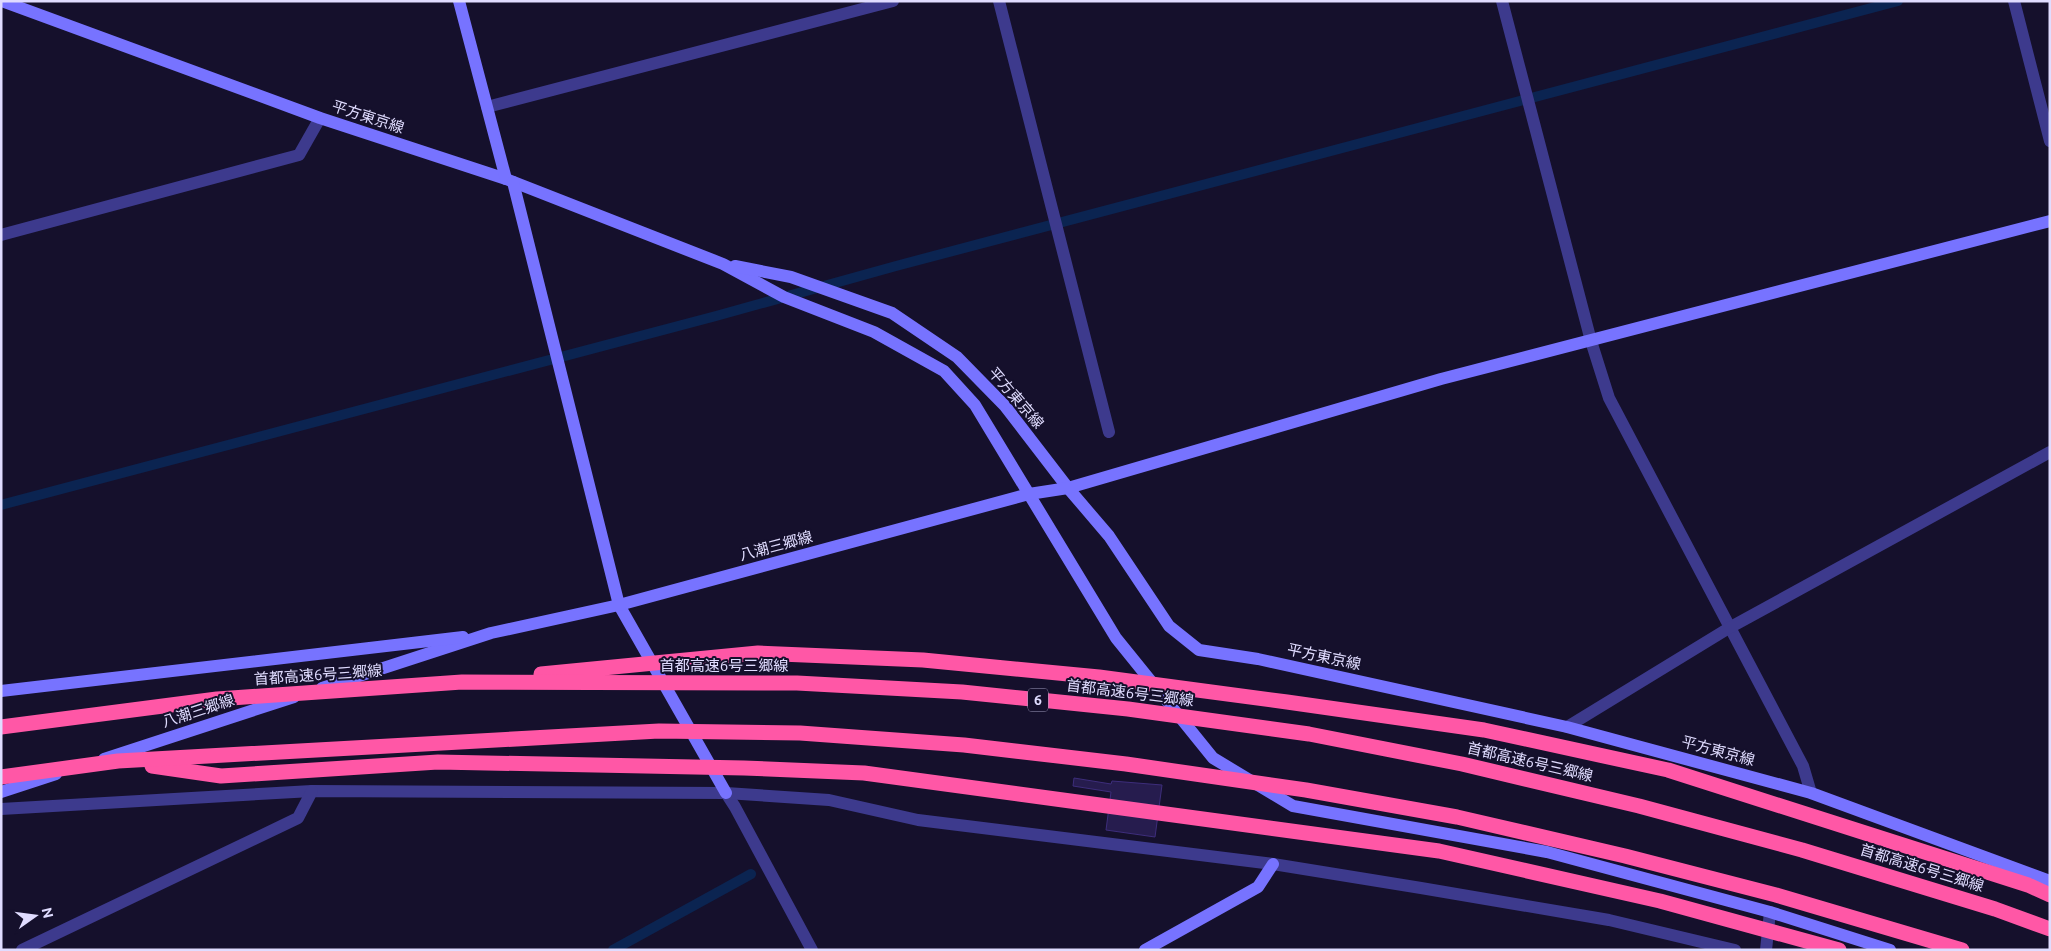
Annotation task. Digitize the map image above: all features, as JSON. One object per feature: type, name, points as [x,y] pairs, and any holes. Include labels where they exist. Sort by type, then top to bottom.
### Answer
[{"type":"highway","points":[[462,682],[758,653],[933,661],[1099,677],[1287,702],[1484,730],[1668,770],[2019,882],[2050,895]]},
{"type":"highway","name":"首都高速6号三郷線","points":[[1,727],[217,699],[462,682],[797,683],[952,692],[1128,709],[1308,734],[1462,764],[1649,809],[1802,850],[1995,909],[2050,929]]},
{"type":"highway","points":[[1,777],[118,761],[659,731],[800,733],[964,745],[1126,764],[1306,790],[1457,817],[1625,856],[1757,890],[1962,950]]},
{"type":"highway","points":[[118,761],[221,776],[438,762],[744,768],[864,773],[1439,851],[1660,901],[1839,950]]},
{"type":"main road","name":"平方東京線","points":[[2,1],[320,118],[509,181],[723,264],[784,297],[874,332],[944,372],[975,405],[1116,638],[1213,758],[1293,806],[1547,852],[1770,912],[1890,950]]},
{"type":"main road","points":[[459,1],[509,181],[619,605],[726,793]]},
{"type":"main road","name":"八潮三郷線","points":[[1,691],[491,633],[619,605],[1029,494],[1068,488],[1432,382],[2050,221]]},
{"type":"main road","name":"平方東京線","points":[[723,264],[791,277],[892,313],[957,357],[1005,406],[1068,488],[1109,536],[1169,626],[1199,650],[1258,659],[1567,727],[1811,793],[2050,881]]},
{"type":"main road","name":"八潮三郷線","points":[[1,792],[491,633]]},
{"type":"main road","points":[[1145,950],[1258,887],[1273,864]]},
{"type":"street","points":[[487,107],[893,1]]},
{"type":"street","points":[[999,1],[1109,432]]},
{"type":"street","points":[[1502,1],[1591,341],[1609,398],[1803,766],[1811,793]]},
{"type":"street","points":[[2014,1],[2050,141]]},
{"type":"street","points":[[1,235],[299,154],[320,118]]},
{"type":"street","points":[[1567,727],[1729,628],[2050,452]]},
{"type":"street","points":[[22,950],[298,818],[312,791]]},
{"type":"street","points":[[1,809],[312,791],[726,793],[829,800],[918,820],[1273,864],[1609,920],[1735,950]]},
{"type":"street","points":[[726,793],[812,950]]},
{"type":"street","points":[[1766,950],[1770,912]]},
{"type":"building","points":[[1074,778],[1111,784],[1112,781],[1162,785],[1155,837],[1106,830],[1111,792],[1073,786]]},
{"type":"waterway","points":[[1,505],[1898,1]]},
{"type":"waterway","points":[[613,950],[751,874]]}]
